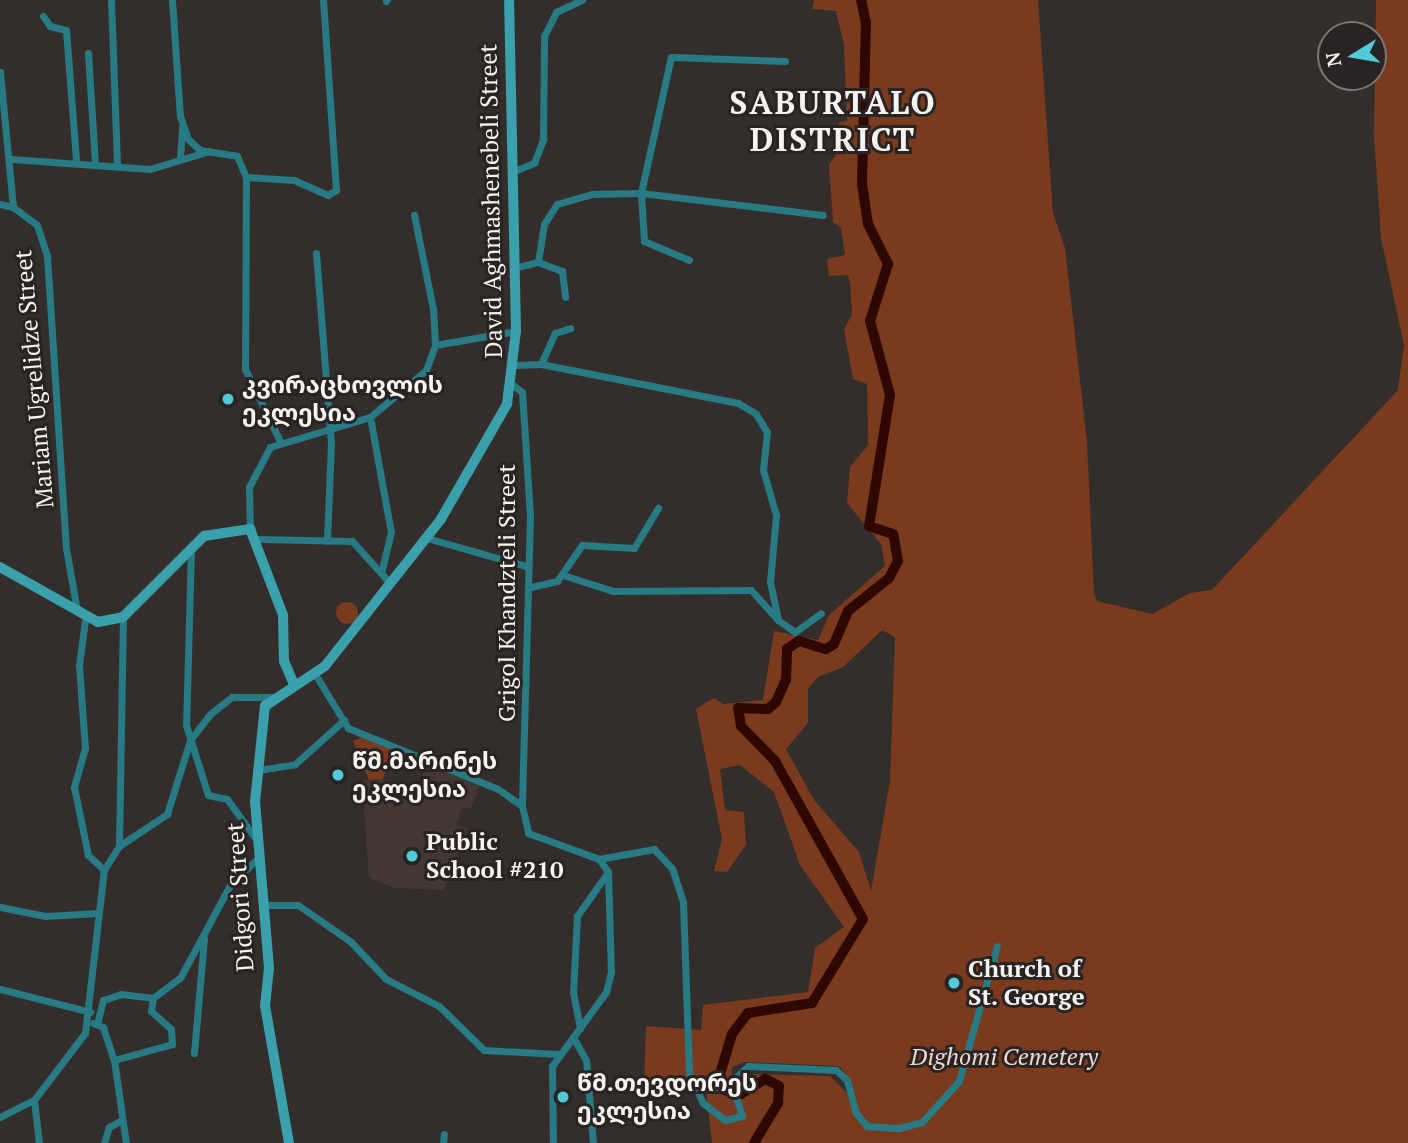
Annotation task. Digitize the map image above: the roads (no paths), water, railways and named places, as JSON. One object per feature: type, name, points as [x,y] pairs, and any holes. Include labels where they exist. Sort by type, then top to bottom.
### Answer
[{"type":"street","points":[[111,0],[117,165]]},
{"type":"street","points":[[172,0],[182,125],[180,158]]},
{"type":"street","points":[[246,177],[293,180],[328,195],[336,190],[323,0]]},
{"type":"street","name":"David Aghmashenebeli Street","points":[[314,674],[427,538],[503,417],[513,384],[516,331],[509,0]]},
{"type":"street","points":[[514,171],[534,163],[543,139],[544,36],[556,12],[582,0]]},
{"type":"street","points":[[43,16],[50,26],[66,30],[76,160]]},
{"type":"street","points":[[88,53],[95,163]]},
{"type":"street","points":[[689,260],[644,240],[641,193],[671,57],[785,61]]},
{"type":"street","points":[[0,72],[11,159],[13,207],[0,204]]},
{"type":"street","points":[[182,125],[193,147],[237,156],[246,177],[245,369],[279,439]]},
{"type":"street","points":[[11,159],[76,160],[150,169],[180,158],[208,152]]},
{"type":"street","points":[[538,262],[544,224],[557,204],[592,194],[641,193],[824,215]]},
{"type":"street","name":"Mariam Ugrelidze Street","points":[[13,207],[37,225],[47,256],[66,548],[81,616],[79,664],[85,748],[74,787],[88,855],[104,870]]},
{"type":"street","points":[[294,684],[284,661],[283,615],[259,539],[250,528],[253,474],[279,439],[370,416],[420,380],[435,345],[414,215]]},
{"type":"street","points":[[316,253],[329,428],[327,541]]},
{"type":"street","points":[[514,268],[538,262],[562,271],[565,297]]},
{"type":"street","points":[[541,364],[555,333],[570,328]]},
{"type":"street","points":[[435,345],[516,331]]},
{"type":"street","points":[[515,365],[541,364],[738,403],[764,421],[764,470],[776,516],[770,582],[778,620]]},
{"type":"street","name":"Grigol Khandzteli Street","points":[[513,384],[522,392],[530,517],[525,566],[531,587],[522,806]]},
{"type":"street","points":[[370,416],[391,532],[381,573]]},
{"type":"street","points":[[531,587],[551,586],[563,575],[582,545],[634,548],[657,508]]},
{"type":"street","points":[[119,846],[124,617],[191,550],[218,531],[250,528]]},
{"type":"street","points":[[427,538],[525,566]]},
{"type":"street","points":[[259,539],[352,541],[389,582]]},
{"type":"street","points":[[126,1143],[114,1060],[93,1023],[90,1012],[99,913],[104,870],[119,846],[167,814],[190,740],[191,550]]},
{"type":"street","points":[[0,567],[81,616],[124,617]]},
{"type":"street","points":[[563,575],[613,591],[751,590],[778,620],[795,632],[821,613]]},
{"type":"street","points":[[190,740],[227,699],[248,692],[274,697],[314,674],[348,728],[476,777],[522,806],[528,833],[599,859],[654,849],[672,868],[683,902],[689,1073],[717,1117],[738,1119],[743,1107],[733,1088],[733,1076],[748,1066],[836,1070],[847,1080],[856,1114],[867,1126],[922,1122],[959,1081],[997,946]]},
{"type":"street","name":"Didgori Street","points":[[274,697],[265,706],[258,770],[257,840],[264,905],[266,1019],[289,1143]]},
{"type":"street","points":[[258,770],[295,764],[344,720]]},
{"type":"street","points":[[190,740],[208,795],[227,799],[257,840]]},
{"type":"street","points":[[0,1117],[34,1100],[93,1023],[103,1000],[113,995],[153,998],[180,978],[230,885],[259,857]]},
{"type":"street","points":[[553,1143],[550,1082],[559,1054],[607,992],[611,972],[608,872],[599,859]]},
{"type":"street","points":[[580,1028],[573,993],[577,916],[608,872]]},
{"type":"street","points":[[264,905],[298,905],[351,942],[386,979],[439,1006],[484,1049],[559,1054]]},
{"type":"street","points":[[0,907],[45,916],[99,913]]},
{"type":"street","points":[[194,1052],[205,934]]},
{"type":"street","points":[[0,989],[90,1012]]},
{"type":"street","points":[[114,1060],[170,1046],[171,1029],[151,1011],[153,998]]},
{"type":"street","points":[[573,1037],[586,1060],[593,1143]]},
{"type":"street","points":[[34,1100],[39,1143]]},
{"type":"street","points":[[104,1143],[109,1126],[122,1120]]},
{"type":"waterway","points":[[754,1143],[778,1103],[779,1086],[765,1079],[741,1094],[724,1090],[720,1074],[732,1034],[748,1013],[812,1003],[863,919],[775,761],[741,726],[738,708],[768,709],[776,702],[786,680],[787,649],[799,641],[826,649],[834,644],[848,611],[889,578],[898,561],[893,534],[869,526],[890,395],[870,321],[888,264],[868,224],[862,184],[866,23],[861,0]]},
{"type":"place","name":"კვირაცხოვლის ეკლესია","points":[[228,399]]},
{"type":"place","name":"წმ.მარინეს ეკლესია","points":[[338,775]]},
{"type":"place","name":"Public School #210","points":[[412,856]]},
{"type":"place","name":"Church of St. George","points":[[954,983]]},
{"type":"place","name":"წმ.თევდორეს ეკლესია","points":[[563,1097]]},
{"type":"district","name":"SABURTALO DISTRICT","points":[[833,122]]},
{"type":"park label","name":"Dighomi Cemetery","points":[[1004,1057]]}]
